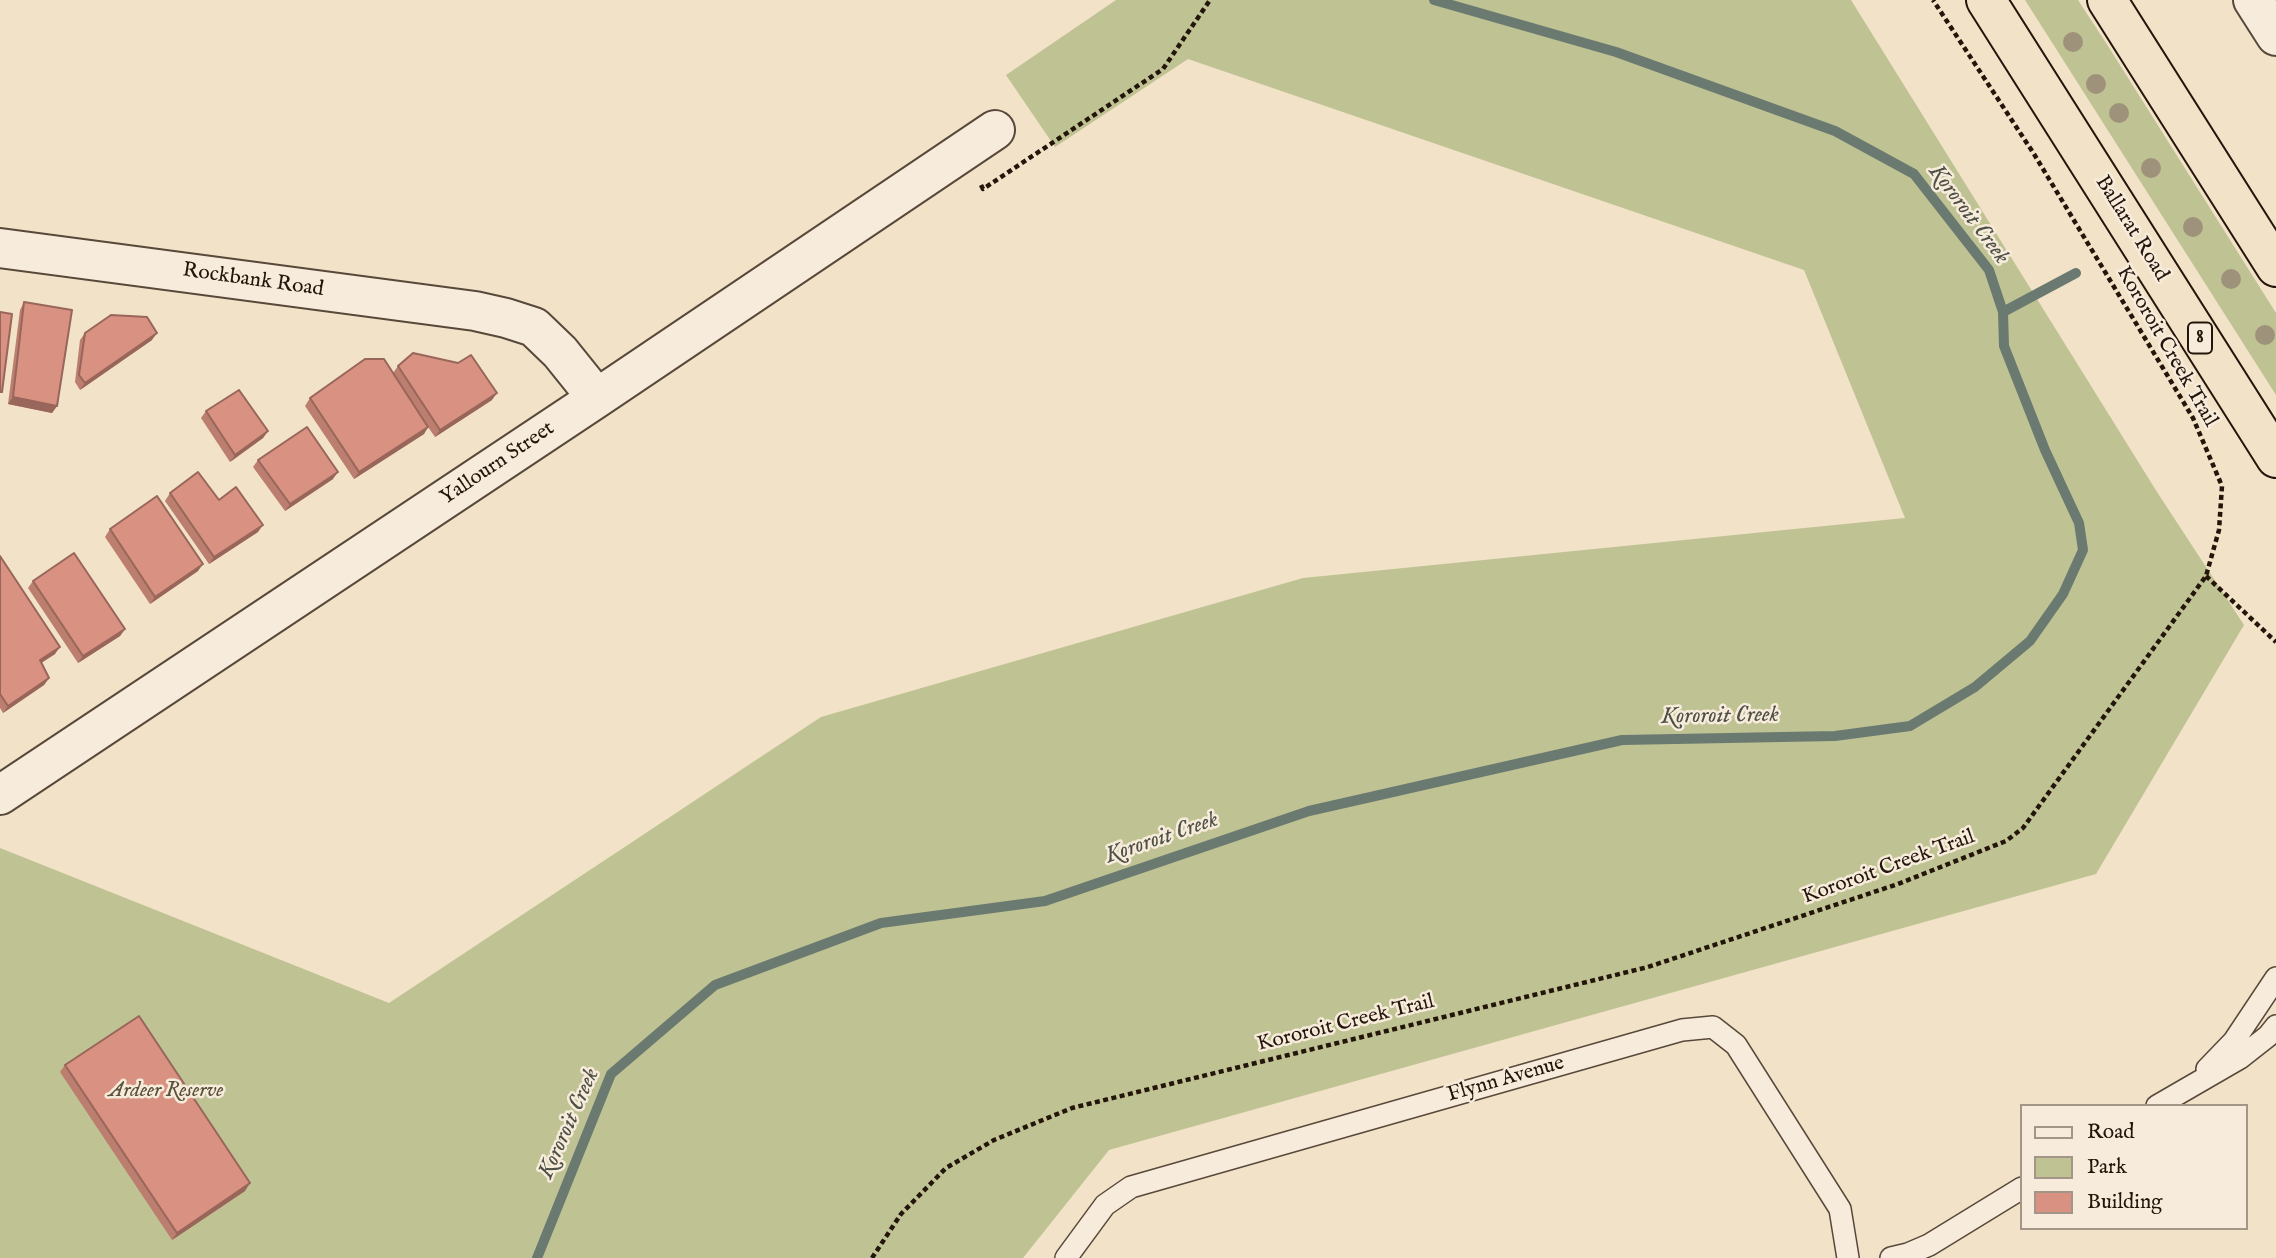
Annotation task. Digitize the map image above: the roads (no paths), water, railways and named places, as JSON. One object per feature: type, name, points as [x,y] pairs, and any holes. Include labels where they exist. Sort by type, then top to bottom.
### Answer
[{"type":"highway","name":"Ballarat Road","points":[[1986,0],[2276,458]]},
{"type":"highway","points":[[2107,0],[2276,267]]},
{"type":"street","points":[[2253,0],[2276,36]]},
{"type":"street","name":"Yallourn Street","points":[[0,795],[995,130]]},
{"type":"street","name":"Rockbank Road","points":[[0,248],[475,311],[506,318],[584,407]]},
{"type":"lane","points":[[2194,1083],[2234,1041],[2276,978]]},
{"type":"lane","points":[[2160,1104],[2240,1058],[2268,1036],[2276,1026]]},
{"type":"lane","name":"Flynn Avenue","points":[[1066,1258],[1105,1205],[1131,1187],[1682,1030],[1713,1027],[1736,1045],[1840,1209],[1848,1258]]},
{"type":"lane","points":[[1891,1258],[1929,1245],[2021,1189]]},
{"type":"waterway","name":"Kororoit Creek","points":[[537,1258],[611,1074],[715,985],[881,923],[1045,901],[1309,811],[1622,740],[1835,736],[1910,726],[1975,687],[2030,641],[2063,594],[2083,550],[2079,523],[2045,450],[2004,346],[2003,312],[1989,270],[1914,174],[1835,131],[1616,52],[1434,0]]},
{"type":"waterway","points":[[2003,312],[2076,273]]},
{"type":"park label","name":"Ardeer Reserve","points":[[166,1092]]}]
